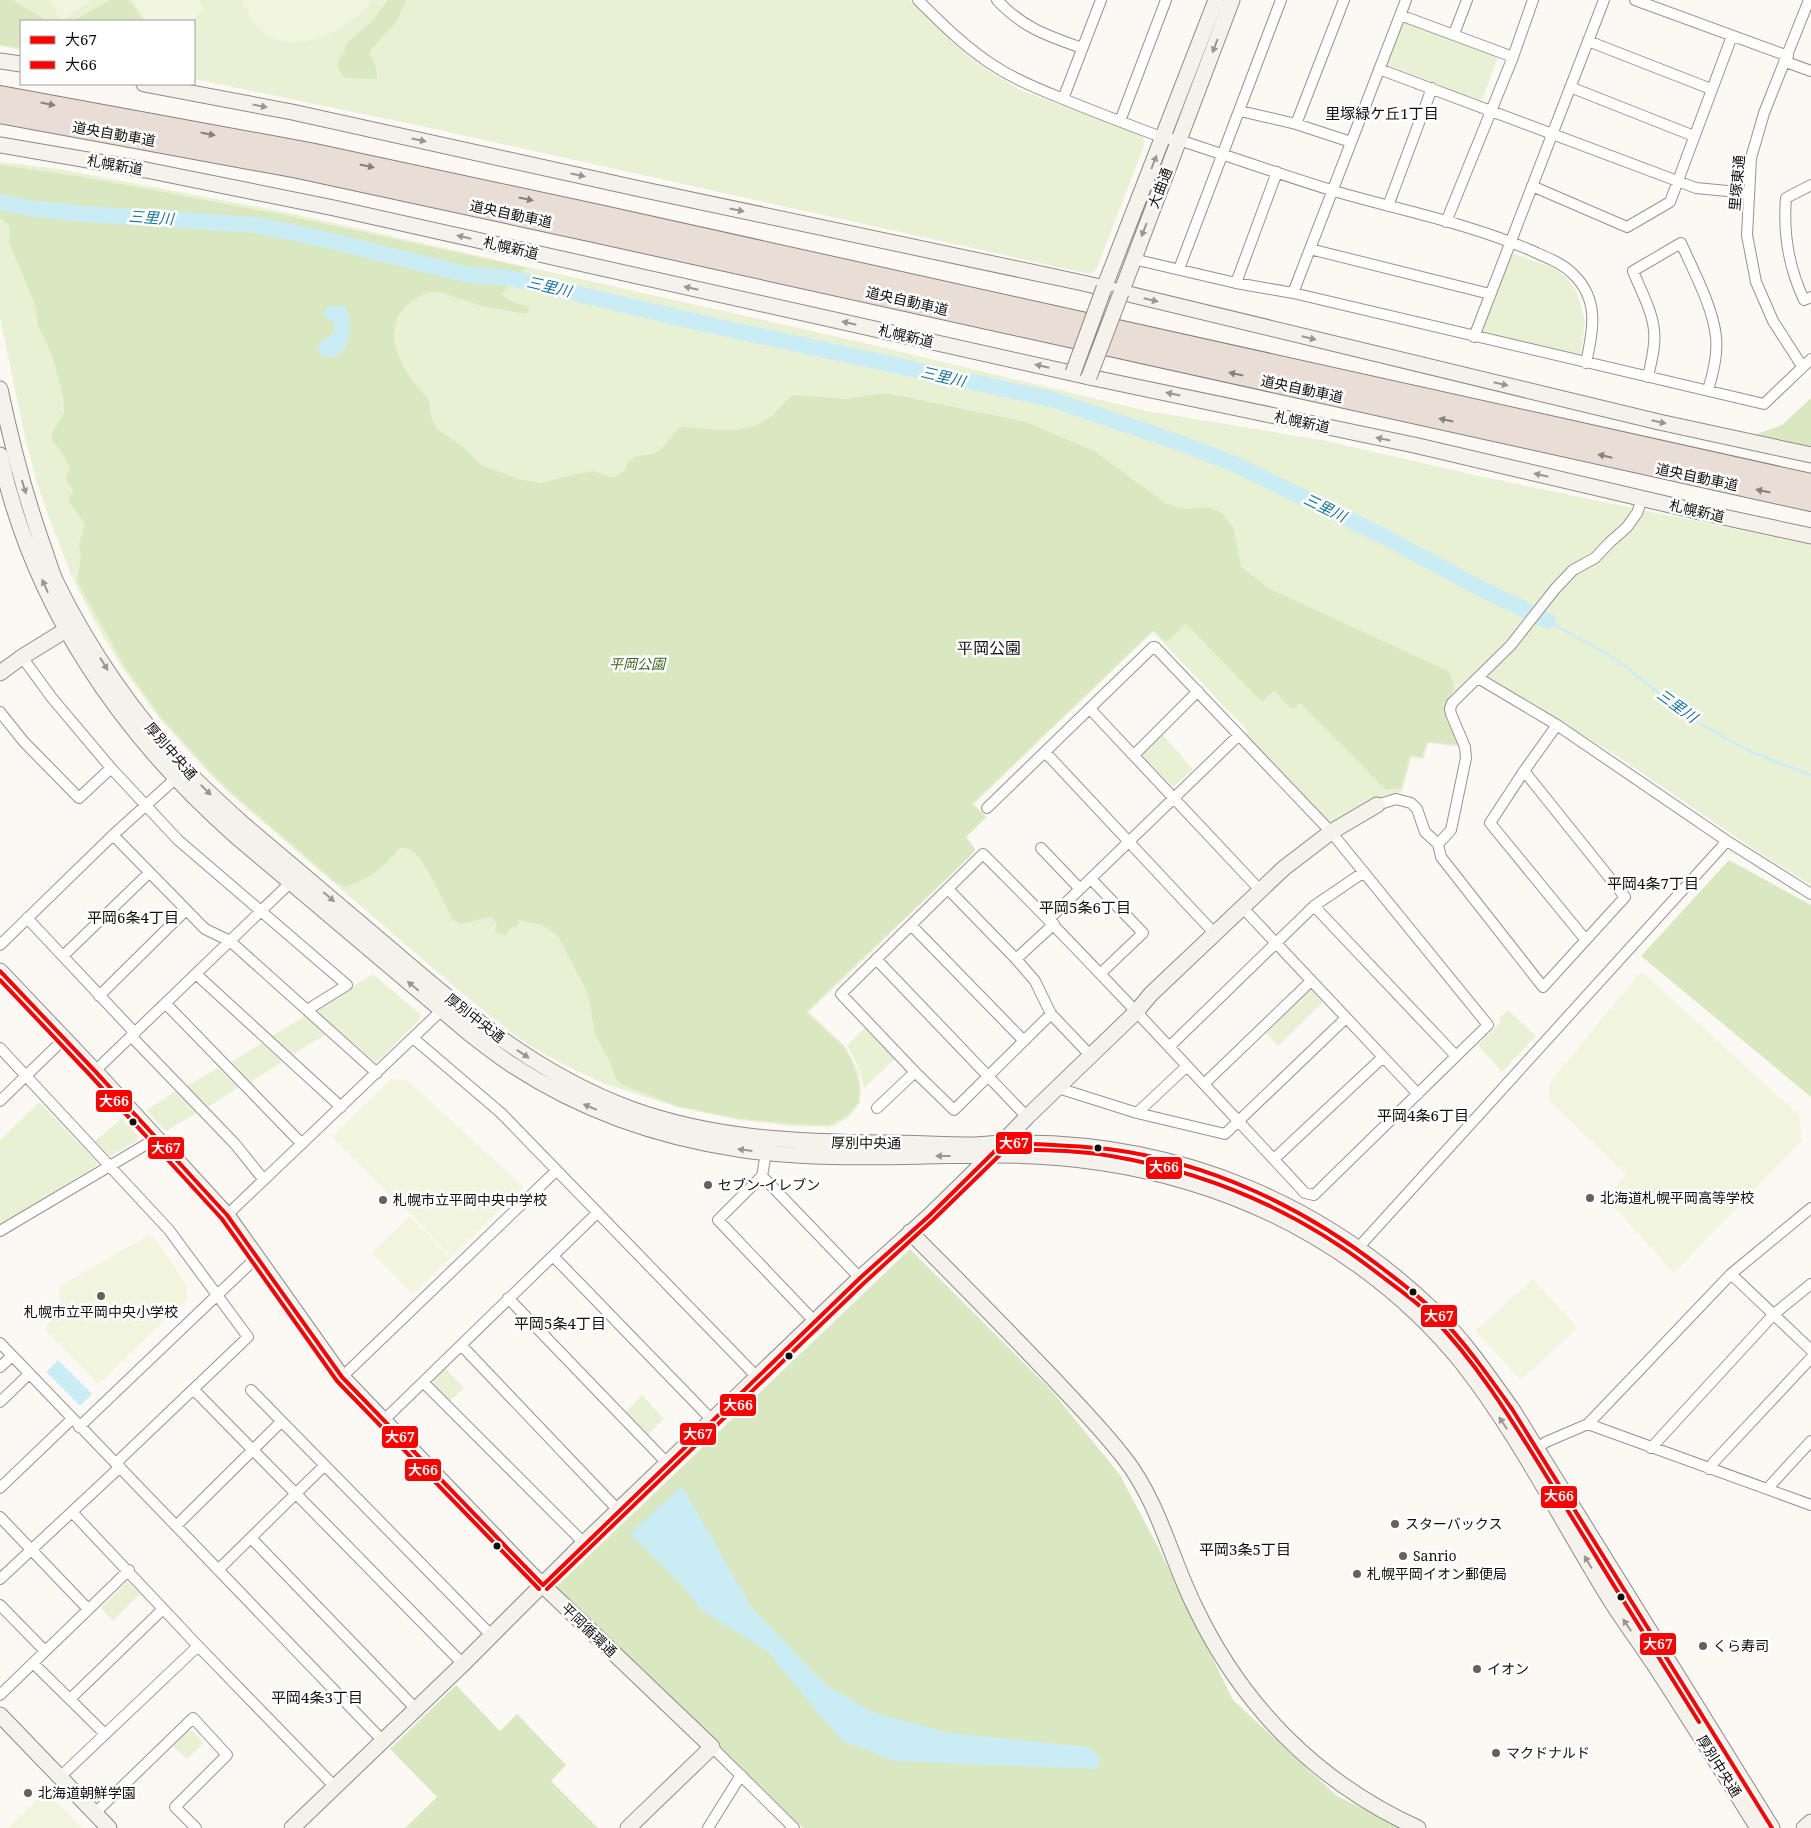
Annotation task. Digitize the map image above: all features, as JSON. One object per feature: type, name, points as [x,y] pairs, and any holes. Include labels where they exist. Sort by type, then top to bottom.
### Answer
[{"type":"highway","name":"道央自動車道","points":[[0,96],[310,154],[599,214],[1811,484]]},
{"type":"highway","name":"道央自動車道","points":[[0,113],[298,168],[1811,501]]},
{"type":"street","points":[[997,0],[1008,11],[1037,32],[1082,48]]},
{"type":"street","points":[[1063,99],[1101,0]]},
{"type":"street","points":[[1120,122],[1166,0]]},
{"type":"street","name":"大曲通","points":[[1073,373],[1216,0]]},
{"type":"street","name":"大曲通","points":[[1090,377],[1232,0]]},
{"type":"street","points":[[1179,270],[1281,0]]},
{"type":"street","points":[[1296,124],[1344,0]]},
{"type":"street","points":[[1293,293],[1406,0]]},
{"type":"street","points":[[1454,34],[1467,0]]},
{"type":"street","points":[[1446,222],[1513,57],[1533,0]]},
{"type":"street","points":[[1474,337],[1604,0]]},
{"type":"street","points":[[1635,0],[1732,36],[1811,71]]},
{"type":"street","name":"里塚東通","points":[[1802,366],[1773,321],[1756,282],[1747,235],[1751,158],[1764,113],[1809,0]]},
{"type":"street","points":[[920,1],[946,28],[995,67],[1018,80],[1063,99],[1164,138],[1179,140],[1333,190],[1511,242],[1564,266],[1582,285],[1590,301],[1594,318],[1586,363]]},
{"type":"street","points":[[1400,15],[1513,57]]},
{"type":"street","points":[[1532,186],[1627,227],[1670,202],[1732,36]]},
{"type":"street","points":[[1588,41],[1711,89]]},
{"type":"street","points":[[0,61],[20,64]]},
{"type":"street","points":[[1379,68],[1678,182],[1696,188],[1748,193]]},
{"type":"street","points":[[149,85],[292,112],[649,191],[1104,288],[1640,417],[1811,455]]},
{"type":"street","points":[[1570,87],[1694,136]]},
{"type":"street","points":[[1388,206],[1432,88]]},
{"type":"street","points":[[1240,111],[1296,124],[1351,142]]},
{"type":"street","name":"札幌新道","points":[[0,146],[146,170],[334,208],[1090,377],[1414,445],[1642,499],[1811,536]]},
{"type":"street","points":[[1236,283],[1277,172]]},
{"type":"street","points":[[1811,185],[1786,198],[1785,209],[1786,234],[1796,283],[1804,300],[1811,297]]},
{"type":"street","points":[[1648,377],[1654,346],[1654,330],[1649,311],[1633,271],[1681,242],[1708,306],[1716,337],[1714,370],[1708,390]]},
{"type":"street","points":[[1310,249],[1490,294]]},
{"type":"street","points":[[1133,259],[1236,283],[1293,293],[1764,404],[1811,359]]},
{"type":"street","name":"厚別中央通","points":[[0,389],[4,458],[20,525],[35,563],[124,717],[175,779],[208,812],[290,882],[446,1006],[495,1035],[534,1062],[632,1109],[678,1123],[738,1136],[799,1141],[973,1145],[1026,1142],[1128,1152],[1210,1172],[1248,1186],[1287,1204],[1358,1248],[1436,1313],[1479,1363],[1512,1409],[1772,1828]]},
{"type":"street","points":[[1438,844],[1451,830],[1466,758],[1466,747],[1450,709],[1452,702],[1524,630],[1554,589],[1573,570],[1595,558],[1609,542],[1627,527],[1637,513],[1642,499]]},
{"type":"street","points":[[0,673],[22,657],[72,627]]},
{"type":"street","name":"厚別中央通","points":[[72,627],[156,736],[185,769],[242,824],[446,1006],[470,1034],[510,1064],[582,1103],[645,1129],[674,1137],[766,1153],[820,1156],[991,1155],[1071,1158],[1116,1164],[1202,1185],[1244,1200],[1292,1223],[1325,1242],[1364,1269],[1423,1320],[1463,1364],[1523,1453],[1612,1604],[1660,1673],[1758,1828]]},
{"type":"street","points":[[987,808],[1155,647],[1332,832],[1488,1025],[1314,1195],[1305,1193],[1101,973],[983,854],[841,994],[954,1110],[1051,1014]]},
{"type":"street","points":[[22,657],[52,698],[111,768],[178,840],[347,985],[308,1010]]},
{"type":"street","points":[[1478,678],[1557,726],[1811,894]]},
{"type":"street","points":[[1134,755],[1198,691]]},
{"type":"street","points":[[1090,709],[1260,890]]},
{"type":"street","points":[[0,712],[24,742],[80,798],[111,768]]},
{"type":"street","points":[[1557,726],[1524,771],[1490,824],[1585,939]]},
{"type":"street","points":[[1016,959],[1080,889],[1239,735]]},
{"type":"street","points":[[1045,752],[1215,934]]},
{"type":"street","points":[[292,1828],[492,1636],[667,1463],[991,1155],[1027,1117],[1136,1012],[1151,994],[1284,868],[1332,832],[1377,805],[1396,799],[1411,803],[1417,809],[1426,832],[1438,844],[1441,857],[1544,987],[1585,939],[1625,897],[1524,771]]},
{"type":"street","points":[[0,945],[113,835],[175,779]]},
{"type":"street","points":[[113,835],[205,929],[230,941],[377,1074]]},
{"type":"street","points":[[1358,1248],[1727,840]]},
{"type":"street","points":[[1042,848],[1080,889]]},
{"type":"street","points":[[1169,1047],[1314,906],[1364,872]]},
{"type":"street","points":[[63,956],[149,873]]},
{"type":"street","points":[[1091,879],[1143,933],[1101,973]]},
{"type":"street","points":[[95,1071],[290,882]]},
{"type":"street","points":[[948,889],[1035,981],[1051,1014],[1091,1056]]},
{"type":"street","points":[[1314,906],[1456,1056]]},
{"type":"street","points":[[1242,907],[1382,1058],[1418,1094]]},
{"type":"street","points":[[99,996],[186,910]]},
{"type":"street","points":[[27,918],[235,1144],[264,1180]]},
{"type":"street","points":[[911,925],[1024,1042]]},
{"type":"street","points":[[876,958],[1027,1117]]},
{"type":"street","name":"平岡循環通","points":[[0,971],[227,1215],[342,1377],[543,1585],[712,1747]]},
{"type":"street","points":[[196,974],[341,1107]]},
{"type":"street","points":[[1204,1084],[1311,981]]},
{"type":"street","points":[[166,1004],[302,1144]]},
{"type":"street","points":[[227,1215],[377,1074],[446,1006]]},
{"type":"street","points":[[1058,1088],[1137,1113],[1224,1134],[1346,1018]]},
{"type":"street","points":[[413,1038],[501,1113],[757,1377]]},
{"type":"street","points":[[0,1101],[64,1039]]},
{"type":"street","points":[[0,1048],[170,1230],[248,1337],[72,1512],[0,1579]]},
{"type":"street","points":[[1274,1159],[1382,1058]]},
{"type":"street","points":[[1137,1113],[1187,1066]]},
{"type":"street","points":[[878,1108],[915,1072]]},
{"type":"street","points":[[0,1231],[157,1138]]},
{"type":"street","points":[[766,1153],[762,1176],[718,1220],[815,1322]]},
{"type":"street","points":[[342,1377],[556,1171]]},
{"type":"street","points":[[762,1176],[860,1278]]},
{"type":"street","points":[[1536,1449],[1546,1442],[1588,1424],[1731,1274],[1811,1208]]},
{"type":"street","points":[[383,1421],[508,1298],[597,1214]]},
{"type":"street","points":[[910,1232],[1024,1347],[1092,1420],[1126,1460],[1147,1495],[1172,1549],[1194,1607],[1230,1670],[1254,1703],[1284,1736],[1336,1781],[1376,1808],[1418,1828]]},
{"type":"street","points":[[553,1256],[712,1420]]},
{"type":"street","points":[[0,1488],[76,1423],[256,1258]]},
{"type":"street","points":[[1731,1274],[1811,1350]]},
{"type":"street","points":[[1651,1448],[1774,1314],[1811,1284]]},
{"type":"street","points":[[508,1298],[667,1463]]},
{"type":"street","points":[[0,1343],[383,1741]]},
{"type":"street","points":[[461,1345],[619,1511]]},
{"type":"street","points":[[0,1367],[12,1356]]},
{"type":"street","points":[[1710,1468],[1712,1463],[1811,1358]]},
{"type":"street","points":[[0,1402],[29,1374]]},
{"type":"street","points":[[422,1382],[584,1543]]},
{"type":"street","points":[[194,1390],[463,1664]]},
{"type":"street","points":[[251,1390],[492,1636]]},
{"type":"street","points":[[176,1526],[282,1422]]},
{"type":"street","points":[[1588,1424],[1811,1505]]},
{"type":"street","points":[[1767,1489],[1811,1441]]},
{"type":"street","points":[[218,1570],[252,1539],[324,1466]]},
{"type":"street","points":[[72,1512],[129,1570],[198,1646],[335,1787]]},
{"type":"street","points":[[0,1517],[88,1609]]},
{"type":"street","points":[[252,1539],[416,1709]]},
{"type":"street","points":[[0,1695],[129,1570]]},
{"type":"street","points":[[0,1605],[45,1651]]},
{"type":"street","points":[[70,1699],[163,1609]]},
{"type":"street","points":[[60,1777],[198,1646]]},
{"type":"street","points":[[33,1663],[105,1734]]},
{"type":"street","points":[[0,1715],[109,1828]]},
{"type":"street","points":[[95,1813],[193,1718],[227,1755],[175,1807],[196,1828]]},
{"type":"street","points":[[628,1828],[712,1747],[794,1828]]},
{"type":"street","points":[[714,1826],[741,1776]]},
{"type":"street","points":[[1804,1828],[1811,1822]]},
{"type":"green space","points":[[0,0],[910,0],[978,64],[1020,90],[1143,135],[1144,146],[1097,268],[1090,274],[421,126],[195,79],[195,20],[20,20],[20,50],[0,46]]},
{"type":"green space","points":[[0,0],[12,0],[46,20],[20,20],[20,48],[0,45]]},
{"type":"green space","points":[[49,0],[92,0],[62,20]]},
{"type":"green space","points":[[110,0],[129,0],[143,20],[75,20]]},
{"type":"green space","points":[[132,0],[199,0],[205,10],[190,20],[146,20]]},
{"type":"green space","points":[[241,0],[373,0],[351,21],[336,30],[321,37],[288,42],[273,39],[260,30]]},
{"type":"green space","points":[[388,0],[406,0],[397,21],[369,52],[376,67],[377,79],[345,78],[340,71],[338,62],[346,49],[346,44],[373,20]]},
{"type":"green space","points":[[1405,23],[1496,56],[1497,60],[1483,98],[1479,100],[1387,65],[1386,62],[1402,24]]},
{"type":"green space","name":"平岡公園","points":[[0,162],[59,169],[285,212],[860,342],[1147,411],[1327,441],[1474,475],[1811,545],[1811,885],[1755,850],[1620,758],[1478,670],[1453,693],[1446,705],[1447,718],[1460,747],[1428,743],[1424,759],[1411,758],[1402,792],[1375,800],[1334,825],[1326,820],[1244,735],[1248,731],[1153,632],[974,804],[987,817],[966,837],[975,849],[974,853],[809,1012],[845,1046],[859,1072],[861,1085],[860,1103],[847,1119],[831,1127],[793,1126],[738,1120],[677,1107],[605,1084],[528,1045],[469,999],[230,794],[159,718],[123,669],[75,584],[37,483],[25,437],[0,318]]},
{"type":"green space","name":"平岡公園","points":[[0,165],[83,177],[284,215],[527,268],[516,276],[502,294],[511,301],[530,307],[526,314],[482,306],[439,292],[429,292],[413,300],[404,308],[397,317],[393,336],[402,364],[414,383],[429,399],[431,417],[437,429],[462,446],[481,465],[518,479],[541,483],[593,471],[613,478],[624,471],[629,461],[637,456],[654,454],[662,448],[678,429],[683,427],[730,430],[753,426],[774,414],[794,395],[846,399],[877,394],[891,394],[1026,422],[1094,451],[1167,504],[1184,509],[1209,507],[1222,513],[1233,527],[1241,567],[1270,589],[1450,672],[1454,689],[1446,705],[1445,712],[1458,745],[1427,742],[1422,757],[1410,755],[1401,788],[1386,790],[1300,703],[1292,709],[1274,691],[1262,702],[1186,624],[1166,642],[1153,630],[972,804],[986,817],[966,837],[975,849],[973,853],[806,1012],[843,1046],[851,1058],[859,1084],[859,1102],[846,1117],[829,1125],[792,1124],[736,1118],[677,1106],[620,1084],[595,1034],[588,994],[558,936],[542,925],[519,920],[518,925],[512,927],[505,935],[497,933],[495,929],[497,924],[491,917],[461,924],[453,920],[423,863],[412,851],[406,848],[400,848],[381,867],[363,880],[345,887],[337,883],[233,794],[207,768],[160,716],[125,667],[77,581],[81,556],[79,544],[85,524],[68,500],[73,491],[66,479],[70,469],[62,452],[52,441],[52,433],[64,413],[63,395],[55,365],[38,326],[35,304],[10,245],[9,225],[0,218]]},
{"type":"green space","points":[[1514,254],[1555,268],[1576,290],[1585,321],[1581,354],[1577,356],[1483,334],[1482,331],[1511,256]]},
{"type":"green space","points":[[1811,398],[1811,452],[1751,436],[1782,425]]},
{"type":"green space","points":[[1162,734],[1193,769],[1174,786],[1171,786],[1143,757],[1143,753]]},
{"type":"green space","points":[[1729,860],[1811,905],[1811,1097],[1641,956]]},
{"type":"green space","points":[[1641,971],[1799,1115],[1802,1140],[1674,1273],[1605,1197],[1626,1175],[1549,1100],[1550,1082]]},
{"type":"green space","points":[[373,974],[421,1015],[420,1019],[375,1062],[317,1012],[317,1008]]},
{"type":"green space","points":[[1308,991],[1313,991],[1323,1002],[1278,1046],[1266,1033]]},
{"type":"green space","points":[[1508,1010],[1536,1036],[1502,1072],[1478,1045],[1501,1022],[1499,1018]]},
{"type":"green space","points":[[305,1016],[327,1034],[293,1054],[272,1036]]},
{"type":"green space","points":[[865,1028],[895,1059],[864,1088],[860,1071],[847,1045]]},
{"type":"green space","points":[[262,1043],[283,1062],[250,1082],[231,1062]]},
{"type":"green space","points":[[218,1068],[239,1087],[208,1107],[187,1086]]},
{"type":"green space","points":[[391,1079],[407,1080],[524,1187],[451,1257],[408,1211],[400,1206],[332,1137]]},
{"type":"green space","points":[[176,1091],[197,1113],[166,1131],[146,1110]]},
{"type":"green space","points":[[39,1102],[96,1161],[96,1166],[0,1225],[0,1140]]},
{"type":"green space","points":[[122,1118],[139,1137],[136,1141],[111,1156],[108,1155],[94,1142]]},
{"type":"green space","points":[[410,1216],[450,1258],[412,1294],[372,1253]]},
{"type":"green space","points":[[149,1235],[159,1244],[187,1286],[187,1299],[98,1384],[45,1330],[59,1304],[60,1286]]},
{"type":"green space","points":[[910,1249],[1052,1391],[1120,1475],[1158,1547],[1233,1700],[1337,1796],[1403,1828],[803,1828],[555,1588]]},
{"type":"green space","points":[[1533,1279],[1578,1328],[1521,1380],[1475,1331]]},
{"type":"green space","points":[[445,1368],[464,1388],[450,1401],[434,1385],[434,1380]]},
{"type":"green space","points":[[642,1395],[664,1419],[645,1437],[624,1413]]},
{"type":"green space","points":[[126,1583],[130,1583],[140,1594],[113,1621],[101,1608]]},
{"type":"green space","points":[[456,1685],[500,1731],[517,1714],[566,1765],[551,1781],[598,1828],[405,1828],[437,1797],[390,1749]]},
{"type":"green space","points":[[188,1731],[192,1731],[204,1743],[187,1759],[173,1746]]},
{"type":"green space","points":[[46,1791],[82,1828],[8,1828]]},
{"type":"water","points":[[329,306],[345,307],[350,323],[348,341],[339,354],[331,357],[322,356],[318,349],[321,342],[334,332],[334,321],[324,316],[324,311]]},
{"type":"water","points":[[58,1360],[92,1394],[80,1406],[46,1372]]},
{"type":"water","points":[[682,1486],[751,1607],[827,1686],[874,1713],[950,1733],[1088,1747],[1101,1759],[1097,1769],[894,1761],[841,1740],[768,1652],[702,1610],[680,1583],[630,1534]]},
{"type":"waterway","name":"三里川","points":[[0,202],[35,209],[88,214],[256,225],[310,236],[470,275],[510,278],[710,325],[1051,399],[1186,445],[1234,464],[1387,538],[1468,582],[1548,621]]},
{"type":"waterway","name":"三里川","points":[[1548,621],[1617,660],[1688,716],[1725,738],[1757,755],[1764,755],[1766,758],[1811,775]]},
{"type":"transit line","name":"大67","points":[[0,971],[227,1215],[342,1377],[543,1585]]},
{"type":"transit line","name":"大66","points":[[0,980],[222,1219],[337,1381],[539,1589]]},
{"type":"transit line","name":"大67","points":[[543,1585],[860,1278],[929,1216],[1003,1143],[1108,1149],[1146,1155],[1218,1176],[1253,1190],[1287,1207],[1352,1246],[1409,1289],[1446,1323],[1512,1409],[1772,1828]]},
{"type":"transit line","name":"大66","points":[[547,1589],[864,1283],[933,1220],[1006,1149],[1098,1154],[1148,1163],[1184,1173],[1253,1198],[1286,1214],[1350,1252],[1429,1314],[1466,1356],[1499,1402],[1699,1722]]},
{"type":"place","name":"セブン-イレブン","points":[[708,1185]]},
{"type":"place","name":"北海道札幌平岡高等学校","points":[[1590,1198]]},
{"type":"place","name":"札幌市立平岡中央中学校","points":[[383,1200]]},
{"type":"place","name":"札幌市立平岡中央小学校","points":[[101,1296]]},
{"type":"place","name":"スターバックス","points":[[1395,1524]]},
{"type":"place","name":"Sanrio","points":[[1403,1556]]},
{"type":"place","name":"札幌平岡イオン郵便局","points":[[1357,1574]]},
{"type":"place","name":"くら寿司","points":[[1703,1646]]},
{"type":"place","name":"イオン","points":[[1477,1669]]},
{"type":"place","name":"マクドナルド","points":[[1496,1753]]},
{"type":"place","name":"北海道朝鮮学園","points":[[28,1793]]},
{"type":"district","name":"里塚緑ケ丘1丁目","points":[[1382,114]]},
{"type":"district","name":"平岡公園","points":[[989,648]]},
{"type":"district","name":"平岡4条7丁目","points":[[1653,884]]},
{"type":"district","name":"平岡5条6丁目","points":[[1085,908]]},
{"type":"district","name":"平岡6条4丁目","points":[[133,918]]},
{"type":"district","name":"平岡4条6丁目","points":[[1423,1116]]},
{"type":"district","name":"平岡5条4丁目","points":[[560,1324]]},
{"type":"district","name":"平岡3条5丁目","points":[[1245,1550]]},
{"type":"district","name":"平岡4条3丁目","points":[[317,1698]]}]
